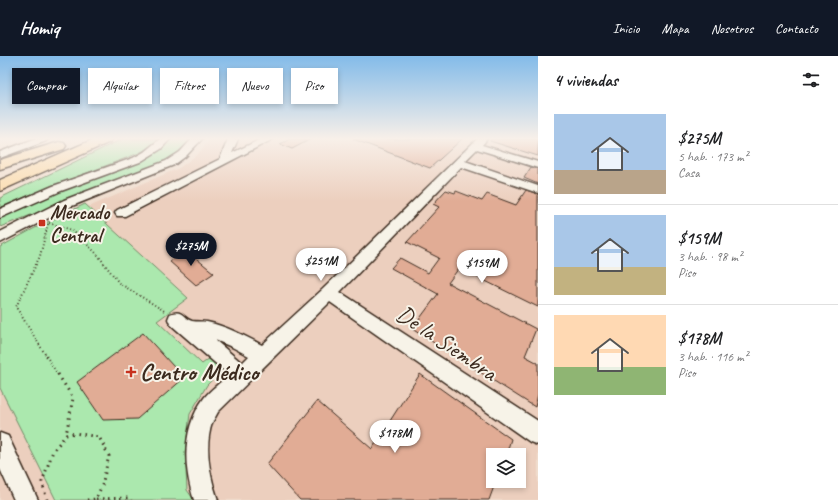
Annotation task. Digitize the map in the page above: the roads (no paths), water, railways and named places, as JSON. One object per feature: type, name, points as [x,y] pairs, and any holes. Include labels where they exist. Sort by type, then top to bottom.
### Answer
[{"type":"highway","points":[[0,165],[17,160]]},
{"type":"highway","points":[[0,174],[33,160]]},
{"type":"highway","points":[[0,186],[59,160]]},
{"type":"street","points":[[0,214],[41,195],[134,160]]},
{"type":"street","points":[[0,230],[170,163],[175,160]]},
{"type":"street","points":[[206,500],[198,471],[198,443],[203,419],[211,405],[329,293],[463,160]]},
{"type":"street","points":[[527,160],[538,164]]},
{"type":"street","points":[[121,213],[224,161]]},
{"type":"street","points":[[460,163],[538,190]]},
{"type":"street","points":[[0,238],[45,219],[68,202]]},
{"type":"street","name":"De la Siembra","points":[[329,293],[538,434]]},
{"type":"street","points":[[243,375],[182,323],[208,330],[238,341],[264,355]]},
{"type":"street","points":[[0,444],[26,500]]},
{"type":"place","name":"Mercado Central","points":[[42,223]]},
{"type":"place","name":"Centro Médico","points":[[131,372]]}]
